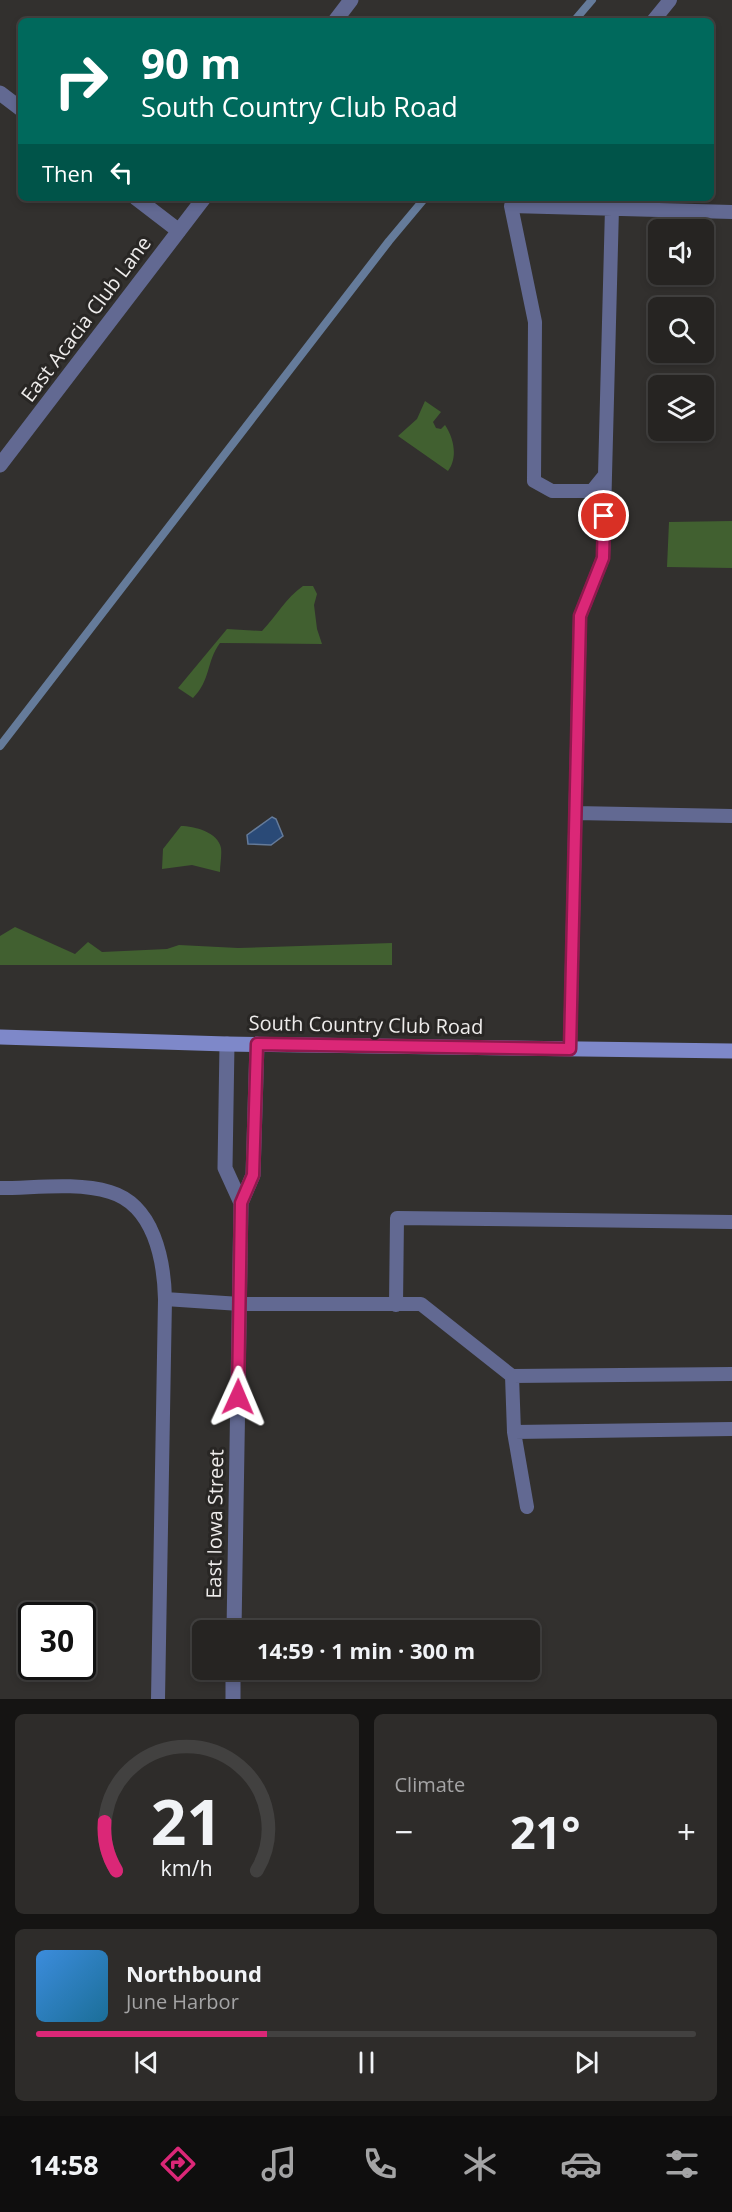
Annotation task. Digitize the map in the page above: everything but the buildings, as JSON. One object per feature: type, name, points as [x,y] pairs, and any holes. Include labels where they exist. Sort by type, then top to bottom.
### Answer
[{"type":"street","points":[[337,18],[351,0]]},
{"type":"street","points":[[0,93],[18,107]]},
{"type":"street","points":[[140,201],[179,231]]},
{"type":"street","name":"East Acacia Club Lane","points":[[0,465],[202,201]]},
{"type":"street","name":"South Country Club Road","points":[[0,1037],[227,1044],[732,1051]]},
{"type":"street","name":"East Iowa Street","points":[[227,1044],[225,1168],[241,1203]]},
{"type":"street","name":"East Iowa Street","points":[[234,1620],[241,1203],[253,1175],[257,1044]]},
{"type":"street","points":[[233,1680],[233,1699]]},
{"type":"lane","points":[[655,18],[670,0]]},
{"type":"lane","points":[[605,475],[592,491],[552,491],[534,481],[535,322],[514,202],[732,212]]},
{"type":"lane","points":[[570,1049],[580,616],[603,558],[612,208]]},
{"type":"lane","points":[[575,813],[732,816]]},
{"type":"lane","points":[[0,1188],[95,1190],[123,1198],[139,1213],[161,1253],[165,1299],[158,1699]]},
{"type":"lane","points":[[396,1305],[397,1218],[732,1222]]},
{"type":"lane","points":[[165,1299],[240,1304],[421,1304],[512,1376],[732,1374]]},
{"type":"lane","points":[[512,1376],[514,1432],[527,1507]]},
{"type":"lane","points":[[514,1432],[732,1429]]},
{"type":"green space","points":[[425,401],[441,412],[433,422],[436,428],[441,429],[445,425],[451,436],[454,454],[448,471],[398,436],[417,419]]},
{"type":"green space","points":[[732,521],[732,568],[667,567],[669,522]]},
{"type":"green space","points":[[303,586],[313,586],[317,594],[314,605],[317,629],[322,644],[220,643],[212,657],[206,678],[193,698],[178,688],[227,629],[262,631]]},
{"type":"green space","points":[[181,826],[199,829],[210,834],[219,842],[220,872],[192,865],[162,869],[163,849]]},
{"type":"green space","points":[[15,927],[75,954],[88,942],[102,952],[167,949],[179,945],[238,948],[392,943],[392,965],[0,965],[0,936]]},
{"type":"water","points":[[272,817],[276,819],[283,836],[271,845],[248,844],[247,835]]},
{"type":"waterway","points":[[577,18],[592,0]]},
{"type":"waterway","points":[[0,746],[389,241],[422,201]]},
{"type":"route","points":[[238,1397],[241,1203],[253,1175],[257,1044],[570,1049],[580,616],[603,558],[604,516]]}]
